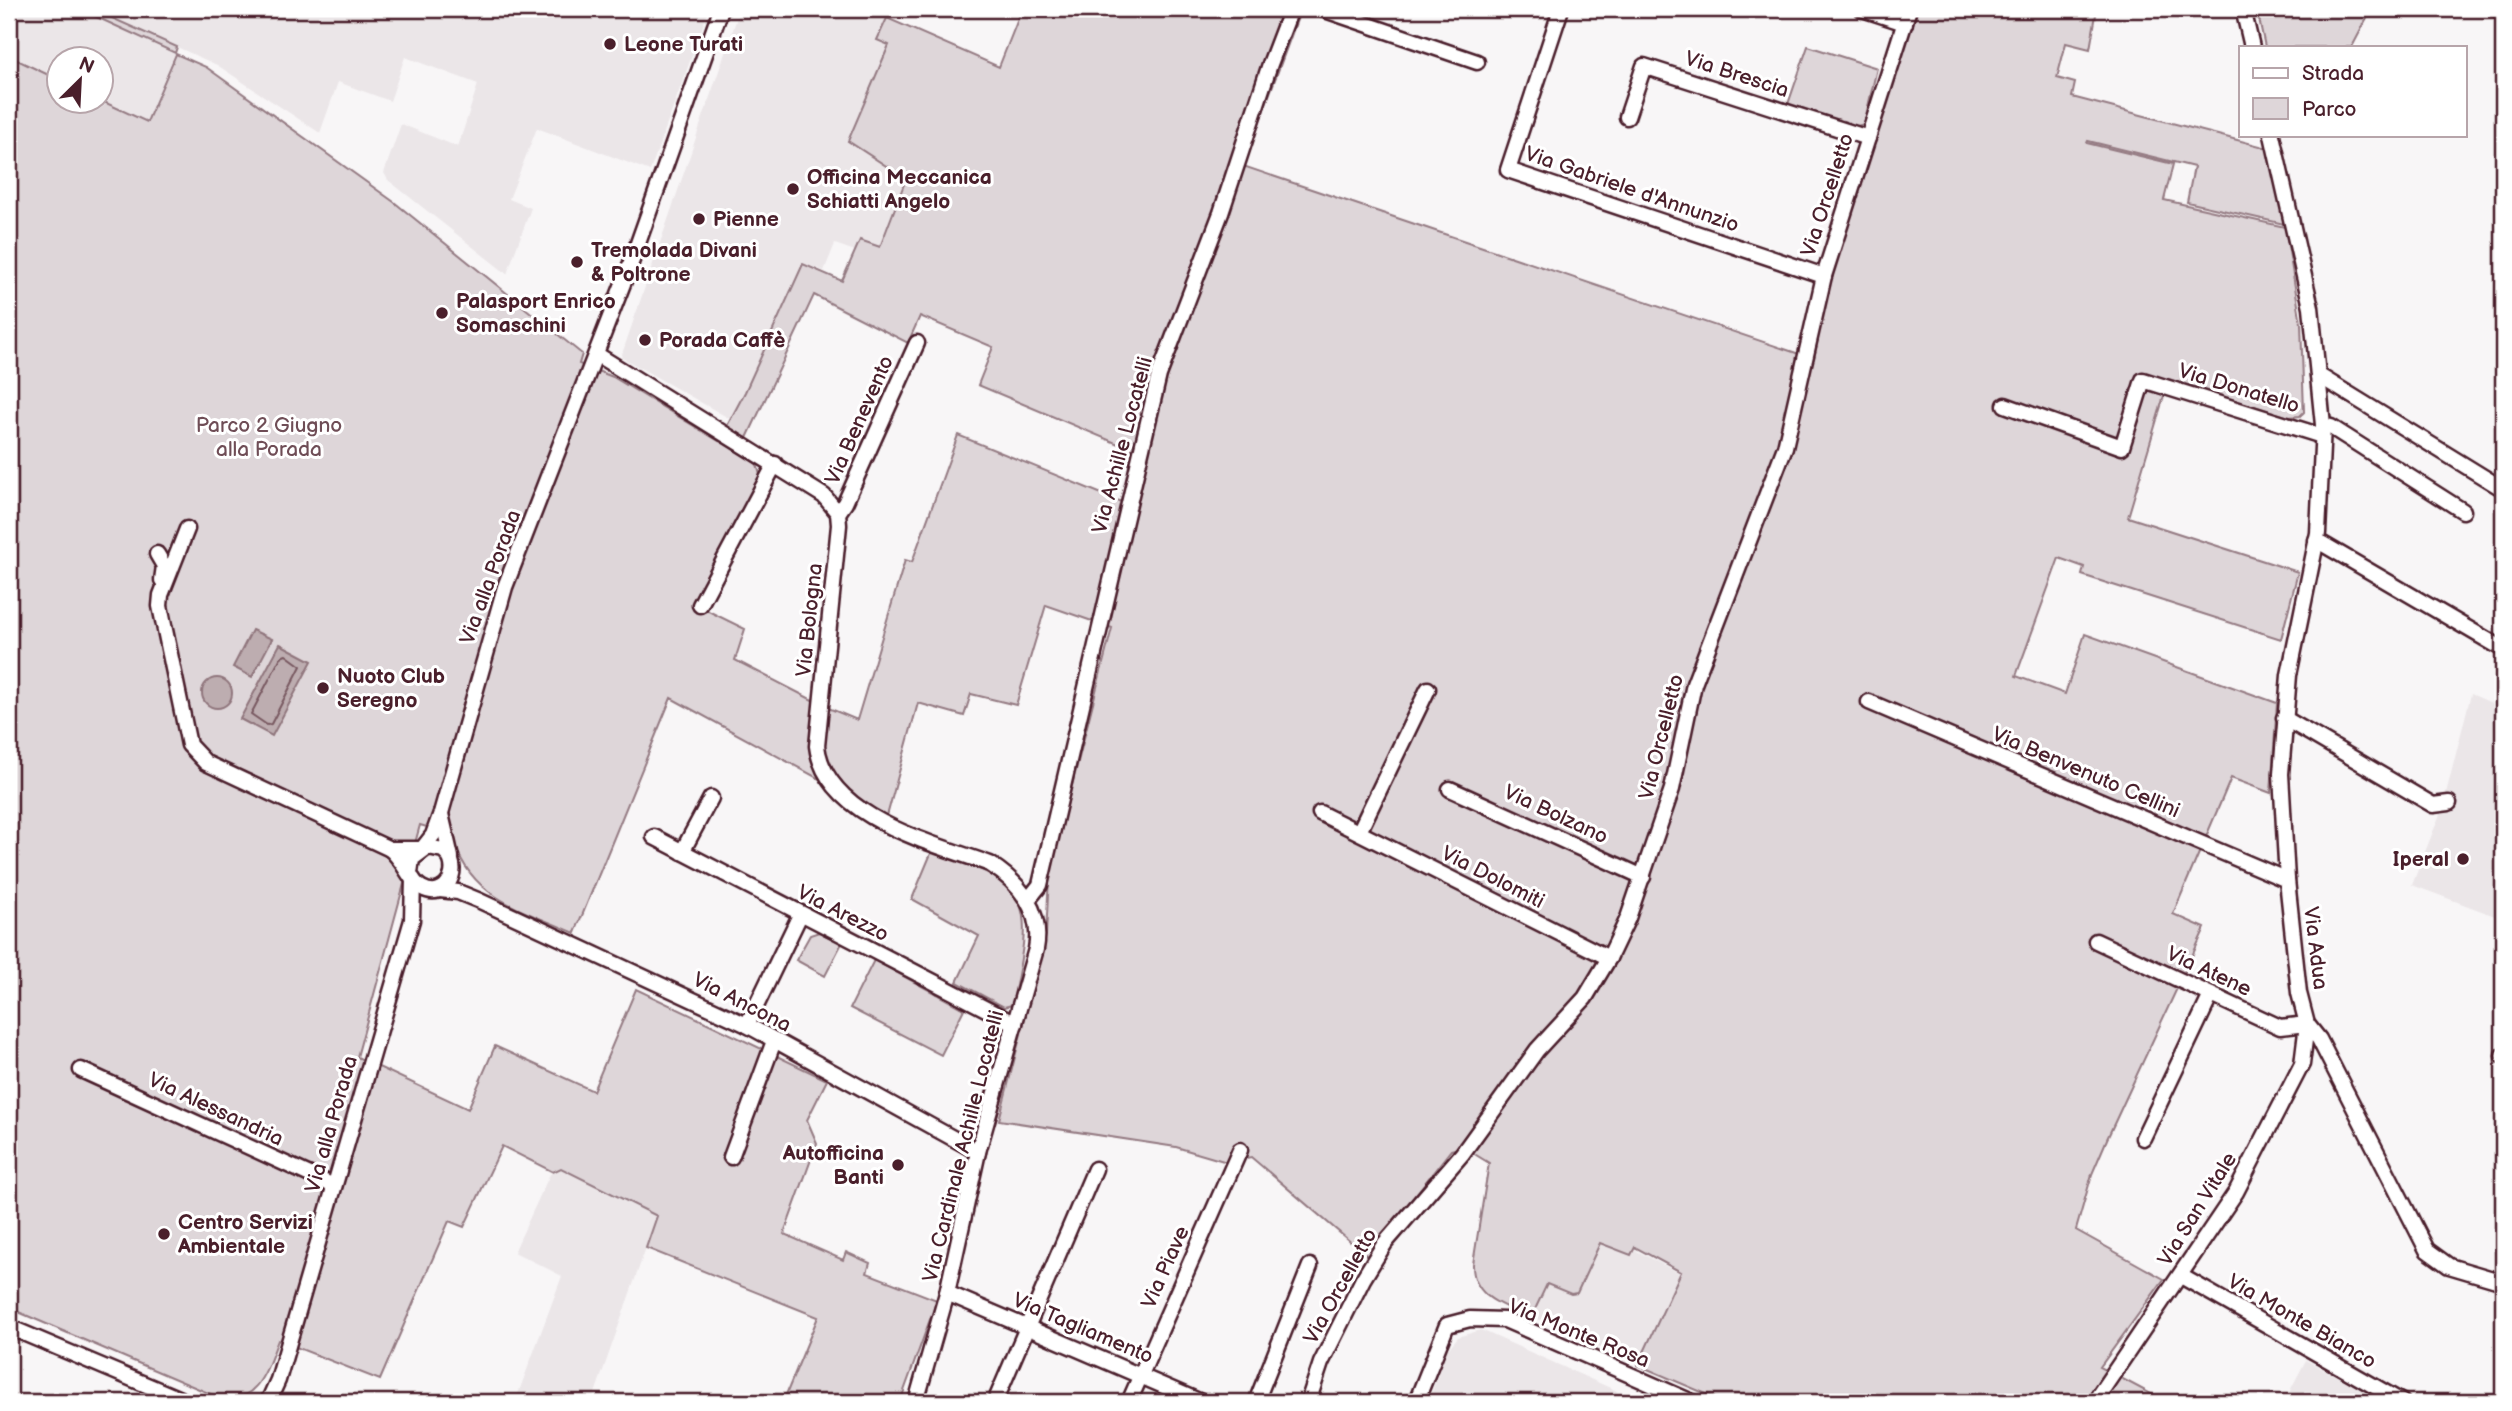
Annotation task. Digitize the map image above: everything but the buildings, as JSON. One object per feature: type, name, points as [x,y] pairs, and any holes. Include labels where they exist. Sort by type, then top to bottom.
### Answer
[{"type":"street","name":"Via alla Porada","points":[[422,849],[433,835],[441,813],[505,587],[595,357],[721,9]]},
{"type":"street","name":"Via Achille Locatelli","points":[[1028,900],[1040,885],[1159,375],[1221,214],[1270,64],[1291,9]]},
{"type":"street","points":[[1322,9],[1477,62]]},
{"type":"street","name":"Via Gabriele d'Annunzio","points":[[1561,9],[1508,170],[1824,276]]},
{"type":"street","points":[[1862,9],[1907,16]]},
{"type":"street","points":[[2244,9],[2252,46]]},
{"type":"street","points":[[2497,9],[2503,13]]},
{"type":"street","name":"Via Orcelletto","points":[[1308,1402],[1326,1352],[1363,1279],[1385,1243],[1462,1154],[1537,1050],[1585,998],[1609,958],[1643,877],[1672,789],[1694,684],[1784,447],[1824,276],[1907,16]]},
{"type":"street","name":"Via Brescia","points":[[1627,117],[1644,66],[1868,138]]},
{"type":"street","name":"Via Adua","points":[[2272,136],[2302,262],[2323,431],[2316,540],[2293,646],[2284,718],[2281,774],[2287,880],[2298,981],[2306,1024],[2319,1039],[2427,1250],[2449,1266],[2503,1282]]},
{"type":"street","name":"Via Benevento","points":[[838,513],[845,503],[917,343]]},
{"type":"street","points":[[595,357],[775,464],[824,496],[838,513]]},
{"type":"street","points":[[2318,375],[2503,489]]},
{"type":"street","name":"Via Donatello","points":[[2005,405],[2122,447],[2143,380],[2323,431],[2331,427],[2463,510]]},
{"type":"street","points":[[700,605],[775,464]]},
{"type":"street","name":"Via Bologna","points":[[838,513],[817,747],[821,770],[864,813],[887,825],[990,864],[1017,885],[1028,900]]},
{"type":"street","points":[[161,595],[187,529]]},
{"type":"street","points":[[2316,540],[2503,649]]},
{"type":"street","points":[[158,554],[164,566],[161,595],[166,645],[189,744],[206,763],[390,849],[438,848],[452,862],[452,878],[437,890],[422,889],[390,849]]},
{"type":"street","points":[[1359,832],[1428,689]]},
{"type":"street","name":"Via Benvenuto Cellini","points":[[1870,702],[2287,880]]},
{"type":"street","points":[[2284,718],[2433,804],[2449,803]]},
{"type":"street","name":"Via Bolzano","points":[[1450,789],[1643,877]]},
{"type":"street","points":[[682,852],[710,798]]},
{"type":"street","name":"Via alla Porada","points":[[441,813],[452,862]]},
{"type":"street","name":"Via Dolomiti","points":[[1320,813],[1609,958]]},
{"type":"street","name":"Via Arezzo","points":[[654,837],[800,915],[1015,1024]]},
{"type":"street","points":[[411,876],[412,859],[422,849]]},
{"type":"street","name":"Via Ancona","points":[[452,862],[480,901]]},
{"type":"street","name":"Via alla Porada","points":[[268,1402],[278,1380],[412,920],[411,876]]},
{"type":"street","name":"Via alla Porada","points":[[412,920],[437,890]]},
{"type":"street","name":"Via Ancona","points":[[437,890],[458,892],[480,901],[747,1025],[978,1152]]},
{"type":"street","name":"Via Cardinale Achille Locatelli","points":[[915,1402],[947,1293],[978,1152],[1039,934],[1028,900]]},
{"type":"street","points":[[747,1025],[800,915]]},
{"type":"street","name":"Via Atene","points":[[2096,941],[2280,1027],[2306,1024]]},
{"type":"street","points":[[2143,1138],[2211,995]]},
{"type":"street","name":"Via San Vitale","points":[[2094,1402],[2236,1192],[2302,1064],[2306,1024]]},
{"type":"street","points":[[731,1157],[774,1041]]},
{"type":"street","name":"Via Alessandria","points":[[81,1070],[334,1186]]},
{"type":"street","name":"Via Piave","points":[[1129,1402],[1240,1150]]},
{"type":"street","points":[[995,1402],[1095,1169]]},
{"type":"street","points":[[1256,1402],[1310,1266]]},
{"type":"street","name":"Via Monte Bianco","points":[[2181,1276],[2402,1402]]},
{"type":"street","name":"Via Tagliamento","points":[[947,1293],[1202,1402]]},
{"type":"street","name":"Via Monte Rosa","points":[[1416,1402],[1447,1325],[1470,1319],[1505,1320],[1692,1402]]},
{"type":"street","points":[[9,1327],[187,1402]]},
{"type":"street","name":"Via alla Porada","points":[[278,1380],[279,1402]]},
{"type":"shaded area","points":[[9,9],[79,9],[175,53],[146,122],[116,107],[116,46],[46,46],[46,73],[9,55]]},
{"type":"shaded area","points":[[92,9],[709,9],[650,171],[537,128],[509,199],[531,208],[507,274],[388,180],[384,173],[401,124],[458,147],[478,84],[405,57],[390,101],[338,82],[320,133],[217,65]]},
{"type":"shaded area","points":[[740,9],[890,9],[877,40],[889,45],[847,142],[905,179],[879,247],[860,239],[855,251],[835,244],[824,271],[803,263],[732,420],[621,357]]},
{"type":"shaded area","points":[[2471,694],[2503,708],[2503,919],[2412,885],[2442,809]]},
{"type":"shaded area","points":[[561,1169],[657,1216],[592,1402],[515,1402],[562,1276],[514,1252],[550,1174]]},
{"type":"shaded area","points":[[1577,1226],[1629,1253],[1633,1249],[1681,1274],[1700,1376],[1693,1389],[1527,1314]]},
{"type":"shaded area","points":[[1481,1330],[1617,1391],[1612,1402],[1428,1402],[1447,1350],[1458,1337]]},
{"type":"shaded area","points":[[2306,1360],[2384,1402],[2284,1402]]},
{"type":"green space","points":[[79,9],[92,9],[177,47],[175,53]]},
{"type":"green space","name":"Parco 2 Giugno alla Porada","points":[[1022,9],[1301,9],[1243,166],[1814,359],[1830,273],[1914,9],[2097,9],[2090,49],[2066,43],[2057,78],[2075,83],[2072,97],[2268,148],[2284,224],[2187,202],[2194,167],[2088,141],[2087,143],[2173,164],[2164,200],[2285,227],[2301,323],[2304,412],[2300,416],[2289,417],[2169,379],[2128,517],[2298,572],[2281,639],[2082,575],[2084,567],[2059,558],[2016,676],[2065,694],[2085,634],[2277,703],[2271,793],[2231,778],[2173,914],[2205,928],[2092,1174],[2076,1230],[2164,1279],[2100,1367],[2166,1402],[1725,1402],[1638,1365],[1681,1272],[1635,1247],[1631,1255],[1600,1243],[1577,1293],[1571,1294],[1547,1284],[1531,1318],[1501,1305],[1484,1293],[1474,1276],[1473,1264],[1489,1163],[1463,1147],[1451,1150],[1367,1256],[1251,1157],[1227,1162],[1176,1147],[999,1120],[1046,935],[1049,876],[1112,628],[1046,605],[1016,705],[971,694],[964,716],[918,703],[887,816],[671,698],[575,933],[499,898],[470,873],[459,856],[452,834],[420,825],[357,1057],[468,1109],[495,1046],[593,1091],[636,989],[827,1080],[807,1120],[817,1143],[784,1234],[843,1260],[846,1252],[870,1263],[867,1273],[937,1300],[900,1402],[783,1402],[818,1317],[646,1248],[657,1216],[561,1168],[553,1172],[502,1146],[464,1227],[449,1221],[380,1380],[278,1340],[265,1373],[252,1390],[233,1399],[220,1398],[9,1308],[9,56],[46,74],[46,116],[116,116],[116,108],[147,122],[176,54],[206,67],[394,202],[582,354],[579,364],[613,377],[719,441],[745,392],[803,264],[842,281],[860,240],[880,247],[906,179],[848,141],[889,45],[877,40],[887,18],[999,67]],"holes":[[[814,295],[908,343],[920,316],[993,347],[978,385],[1147,456],[1136,508],[958,435],[912,562],[905,560],[857,720],[735,660],[745,629],[694,604],[760,475],[757,464],[740,453]]]},
{"type":"green space","points":[[2257,9],[2372,9],[2353,46],[2265,46]]},
{"type":"green space","points":[[1808,46],[1877,68],[1864,124],[1854,127],[1787,107]]},
{"type":"green space","points":[[932,851],[992,875],[1009,888],[1019,903],[1024,921],[1023,943],[1012,1005],[1004,1007],[957,982],[979,936],[912,899]]},
{"type":"green space","points":[[819,932],[842,943],[825,976],[796,960],[810,935]]},
{"type":"green space","points":[[874,960],[964,1009],[941,1055],[850,1008]]},
{"type":"water","points":[[252,630],[272,639],[252,677],[233,667]]},
{"type":"water","points":[[280,644],[312,661],[272,736],[240,719]]},
{"type":"water","points":[[217,678],[228,682],[232,693],[228,704],[217,708],[206,704],[202,693],[206,682]]},
{"type":"place","name":"Leone Turati","points":[[610,44]]},
{"type":"place","name":"Officina Meccanica Schiatti Angelo","points":[[793,189]]},
{"type":"place","name":"Pienne","points":[[699,219]]},
{"type":"place","name":"Tremolada Divani & Poltrone","points":[[577,262]]},
{"type":"place","name":"Palasport Enrico Somaschini","points":[[442,313]]},
{"type":"place","name":"Porada Caffè","points":[[645,340]]},
{"type":"place","name":"Nuoto Club Seregno","points":[[323,688]]},
{"type":"place","name":"Iperal","points":[[2463,859]]},
{"type":"place","name":"Autofficina Banti","points":[[898,1165]]},
{"type":"place","name":"Centro Servizi Ambientale","points":[[164,1234]]}]
